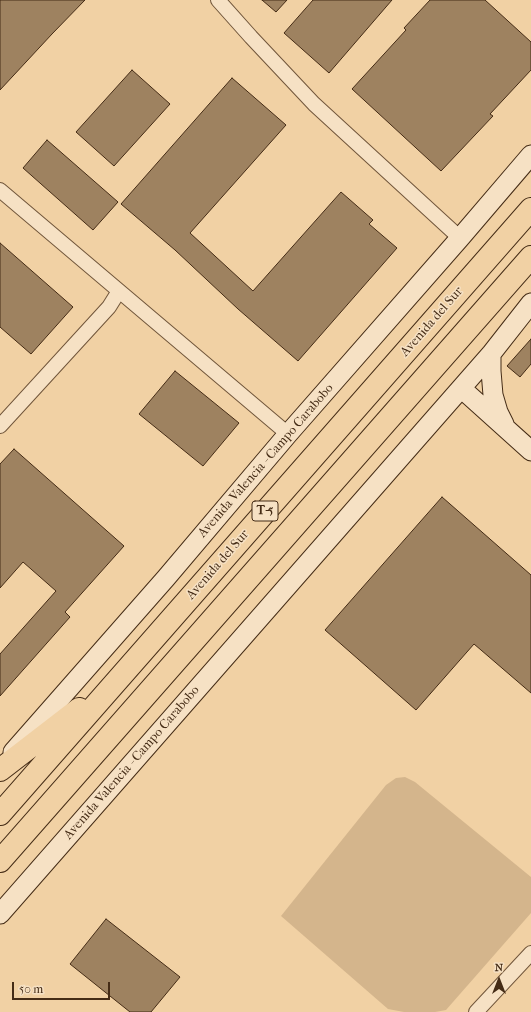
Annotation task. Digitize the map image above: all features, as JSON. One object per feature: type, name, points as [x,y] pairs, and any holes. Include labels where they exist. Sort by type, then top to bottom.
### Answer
[{"type":"highway","name":"Avenida del Sur","points":[[0,814],[531,209]]},
{"type":"highway","name":"T-5","points":[[0,861],[531,256]]},
{"type":"highway","points":[[0,770],[120,678]]},
{"type":"street","points":[[218,0],[314,104],[460,238]]},
{"type":"street","name":"Avenida Valencia - Campo Carabobo","points":[[0,767],[166,578],[288,434],[531,155]]},
{"type":"street","points":[[0,190],[288,434]]},
{"type":"street","points":[[0,426],[109,307],[119,291]]},
{"type":"street","name":"Avenida Valencia - Campo Carabobo","points":[[0,914],[461,388],[531,304]]},
{"type":"street","points":[[490,354],[490,371],[493,395],[504,426]]},
{"type":"street","points":[[461,388],[531,451]]},
{"type":"street","points":[[484,1009],[531,953]]},
{"type":"shaded area","points":[[405,777],[415,782],[531,877],[531,913],[446,1010],[435,1012],[404,1012],[388,1009],[281,916],[386,785],[396,778]]},
{"type":"building","points":[[0,0],[85,0],[0,90]]},
{"type":"building","points":[[262,0],[287,0],[276,12]]},
{"type":"building","points":[[313,0],[392,0],[329,73],[284,33]]},
{"type":"building","points":[[430,0],[485,0],[531,42],[531,70],[490,114],[493,116],[441,171],[352,89],[406,30],[404,28]]},
{"type":"building","points":[[132,70],[170,104],[114,166],[76,132]]},
{"type":"building","points":[[232,78],[286,125],[190,233],[253,291],[341,192],[373,220],[369,224],[397,248],[298,361],[238,309],[175,250],[121,204]]},
{"type":"building","points":[[47,140],[118,202],[93,230],[23,168]]},
{"type":"building","points":[[0,243],[73,307],[31,354],[0,327]]},
{"type":"building","points":[[531,339],[531,364],[520,377],[507,366]]},
{"type":"building","points":[[175,371],[239,423],[203,466],[139,414]]},
{"type":"building","points":[[14,449],[124,546],[65,612],[70,617],[0,696],[0,654],[56,591],[23,562],[0,588],[0,464]]},
{"type":"building","points":[[442,497],[531,575],[531,693],[474,644],[416,710],[325,630]]},
{"type":"building","points":[[106,919],[180,977],[151,1012],[130,1012],[70,964]]}]
